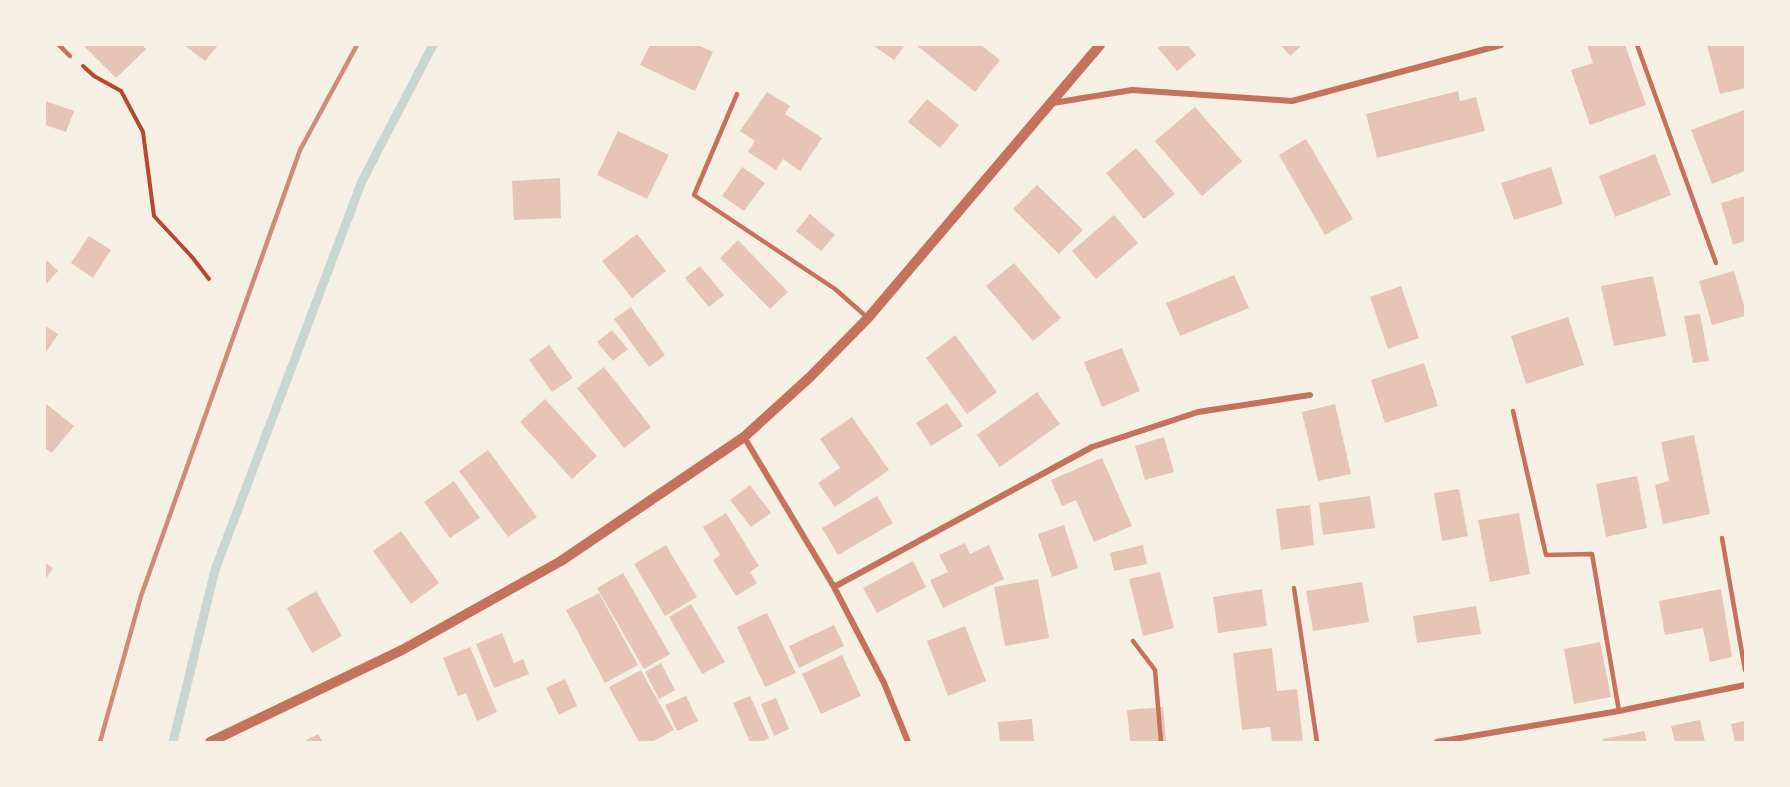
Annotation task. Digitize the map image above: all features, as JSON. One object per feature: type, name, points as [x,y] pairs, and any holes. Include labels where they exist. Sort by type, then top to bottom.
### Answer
[{"type":"street","points":[[213,741],[402,650],[561,561],[744,437],[810,377],[868,318],[1100,45]]},
{"type":"street","points":[[1049,103],[1132,90],[1292,101],[1501,45]]},
{"type":"street","points":[[834,587],[1092,447],[1198,412],[1310,395]]},
{"type":"street","points":[[744,437],[834,587],[884,683],[908,742]]},
{"type":"street","points":[[1437,742],[1618,711],[1745,685]]},
{"type":"lane","points":[[59,45],[70,56]]},
{"type":"lane","points":[[1637,45],[1716,263]]},
{"type":"lane","points":[[736,94],[694,195],[835,289],[868,318]]},
{"type":"lane","points":[[1513,411],[1546,555],[1592,554],[1618,711]]},
{"type":"lane","points":[[1722,538],[1745,670]]},
{"type":"lane","points":[[1294,588],[1317,742]]},
{"type":"lane","points":[[1133,640],[1155,670],[1161,742]]},
{"type":"path","points":[[70,56],[94,76],[121,91],[143,132],[154,216],[209,279]]},
{"type":"building","points":[[83,45],[142,45],[146,49],[116,78]]},
{"type":"building","points":[[184,45],[218,45],[205,61]]},
{"type":"building","points":[[650,45],[698,45],[713,52],[695,91],[640,65]]},
{"type":"building","points":[[873,45],[905,45],[894,60]]},
{"type":"building","points":[[916,45],[981,45],[1000,60],[975,92]]},
{"type":"building","points":[[1162,45],[1188,45],[1196,55],[1177,71],[1158,48]]},
{"type":"building","points":[[1281,45],[1302,45],[1290,56]]},
{"type":"building","points":[[1587,45],[1625,45],[1646,105],[1590,125],[1571,70],[1593,63]]},
{"type":"building","points":[[1707,45],[1744,45],[1745,88],[1720,94]]},
{"type":"building","points":[[1458,91],[1460,101],[1476,97],[1485,131],[1377,158],[1366,114]]},
{"type":"building","points":[[767,92],[790,106],[785,114],[822,138],[800,171],[783,159],[776,170],[748,152],[755,141],[740,131]]},
{"type":"building","points":[[927,99],[959,125],[940,148],[908,122]]},
{"type":"building","points":[[45,101],[74,111],[66,132],[45,125]]},
{"type":"building","points":[[1195,107],[1242,161],[1202,196],[1155,141]]},
{"type":"building","points":[[1744,110],[1745,171],[1712,184],[1691,130]]},
{"type":"building","points":[[618,131],[669,155],[647,199],[597,175]]},
{"type":"building","points":[[1306,139],[1353,219],[1325,235],[1279,155]]},
{"type":"building","points":[[1136,148],[1175,194],[1144,219],[1106,173]]},
{"type":"building","points":[[1655,154],[1671,195],[1615,217],[1599,176]]},
{"type":"building","points":[[742,167],[765,183],[744,211],[722,196]]},
{"type":"building","points":[[1551,167],[1563,204],[1514,220],[1501,183]]},
{"type":"building","points":[[560,178],[561,218],[514,220],[512,181]]},
{"type":"building","points":[[1037,185],[1083,230],[1059,254],[1013,209]]},
{"type":"building","points":[[1745,196],[1745,241],[1733,245],[1721,203]]},
{"type":"building","points":[[810,214],[835,235],[821,251],[796,231]]},
{"type":"building","points":[[1114,215],[1138,243],[1096,279],[1072,251]]},
{"type":"building","points":[[637,234],[666,271],[632,298],[602,261]]},
{"type":"building","points":[[89,236],[111,250],[93,278],[71,263]]},
{"type":"building","points":[[738,240],[788,292],[770,309],[720,258]]},
{"type":"building","points":[[45,259],[58,271],[45,285]]},
{"type":"building","points":[[1014,263],[1061,318],[1033,341],[986,286]]},
{"type":"building","points":[[700,266],[724,295],[709,307],[685,278]]},
{"type":"building","points":[[1734,271],[1745,316],[1712,325],[1699,281]]},
{"type":"building","points":[[1234,275],[1249,308],[1180,336],[1166,303]]},
{"type":"building","points":[[1653,276],[1666,336],[1614,346],[1601,286]]},
{"type":"building","points":[[1401,286],[1419,338],[1388,349],[1370,297]]},
{"type":"building","points":[[631,307],[665,355],[649,367],[614,319]]},
{"type":"building","points":[[1700,314],[1709,361],[1693,363],[1684,316]]},
{"type":"building","points":[[1568,317],[1584,365],[1526,384],[1511,336]]},
{"type":"building","points":[[45,326],[58,334],[45,354]]},
{"type":"building","points":[[612,330],[628,349],[613,361],[597,342]]},
{"type":"building","points":[[955,335],[997,392],[967,414],[926,358]]},
{"type":"building","points":[[549,345],[573,378],[552,392],[529,360]]},
{"type":"building","points":[[1122,348],[1140,391],[1102,407],[1084,362]]},
{"type":"building","points":[[1424,363],[1438,406],[1385,423],[1371,380]]},
{"type":"building","points":[[604,367],[651,427],[624,448],[577,388]]},
{"type":"building","points":[[1037,392],[1060,424],[1000,467],[977,435]]},
{"type":"building","points":[[545,399],[597,456],[572,479],[520,422]]},
{"type":"building","points":[[45,403],[74,426],[52,453],[45,448]]},
{"type":"building","points":[[947,403],[963,426],[931,446],[916,423]]},
{"type":"building","points":[[1335,404],[1351,474],[1318,481],[1302,412]]},
{"type":"building","points":[[852,417],[889,470],[835,507],[818,483],[840,468],[820,439]]},
{"type":"building","points":[[1694,435],[1710,514],[1663,524],[1655,485],[1669,481],[1661,442]]},
{"type":"building","points":[[1164,437],[1174,472],[1145,480],[1135,446]]},
{"type":"building","points":[[488,450],[537,517],[508,537],[459,471]]},
{"type":"building","points":[[1102,458],[1132,526],[1094,542],[1076,500],[1062,506],[1051,480]]},
{"type":"building","points":[[1637,476],[1647,528],[1606,537],[1596,484]]},
{"type":"building","points":[[454,481],[480,518],[450,538],[424,502]]},
{"type":"building","points":[[750,485],[771,513],[751,527],[730,500]]},
{"type":"building","points":[[1459,489],[1468,536],[1442,541],[1434,493]]},
{"type":"building","points":[[877,496],[893,523],[838,555],[822,528]]},
{"type":"building","points":[[1370,496],[1375,528],[1323,535],[1319,503]]},
{"type":"building","points":[[1310,505],[1314,545],[1281,550],[1276,509]]},
{"type":"building","points":[[726,513],[759,566],[750,572],[757,583],[736,596],[713,560],[720,555],[703,527]]},
{"type":"building","points":[[1519,513],[1530,574],[1490,582],[1478,520]]},
{"type":"building","points":[[1064,525],[1078,568],[1052,577],[1038,534]]},
{"type":"building","points":[[401,531],[439,583],[411,604],[373,551]]},
{"type":"building","points":[[965,543],[970,554],[989,545],[1004,579],[943,608],[930,580],[948,572],[939,555]]},
{"type":"building","points":[[666,545],[697,597],[665,616],[634,564]]},
{"type":"building","points":[[1143,545],[1147,564],[1114,571],[1110,553]]},
{"type":"building","points":[[913,561],[926,587],[877,613],[863,588]]},
{"type":"building","points":[[45,563],[53,568],[45,580]]},
{"type":"building","points":[[1160,572],[1174,628],[1143,636],[1129,579]]},
{"type":"building","points":[[623,573],[670,654],[644,669],[597,588]]},
{"type":"building","points":[[1038,579],[1049,638],[1005,646],[994,587]]},
{"type":"building","points":[[1362,582],[1369,622],[1313,631],[1306,591]]},
{"type":"building","points":[[1262,589],[1267,626],[1218,633],[1213,597]]},
{"type":"building","points":[[1721,589],[1732,657],[1710,662],[1703,628],[1665,635],[1659,601]]},
{"type":"building","points":[[316,591],[342,636],[312,653],[287,608]]},
{"type":"building","points":[[599,593],[638,665],[605,683],[566,610]]},
{"type":"building","points":[[691,604],[725,662],[702,674],[669,617]]},
{"type":"building","points":[[1476,606],[1481,634],[1417,643],[1413,616]]},
{"type":"building","points":[[767,613],[796,673],[765,687],[737,627]]},
{"type":"building","points":[[834,625],[844,646],[799,668],[789,646]]},
{"type":"building","points":[[965,626],[986,681],[948,696],[927,641]]},
{"type":"building","points":[[502,633],[514,663],[523,659],[529,674],[494,688],[476,644]]},
{"type":"building","points":[[1600,642],[1611,697],[1574,704],[1564,649]]},
{"type":"building","points":[[470,647],[497,712],[477,721],[466,693],[458,696],[443,658]]},
{"type":"building","points":[[1272,648],[1277,691],[1297,689],[1303,742],[1272,742],[1270,727],[1242,730],[1233,653]]},
{"type":"building","points":[[842,655],[861,696],[821,714],[802,674]]},
{"type":"building","points":[[661,663],[675,690],[659,699],[645,672]]},
{"type":"building","points":[[641,670],[674,730],[652,742],[639,742],[609,687]]},
{"type":"building","points":[[565,679],[577,706],[559,715],[546,688]]},
{"type":"building","points":[[686,696],[698,721],[677,731],[665,705]]},
{"type":"building","points":[[750,696],[769,738],[761,742],[750,742],[733,703]]},
{"type":"building","points":[[776,698],[789,729],[774,736],[761,704]]},
{"type":"building","points":[[1163,707],[1166,742],[1130,742],[1127,710]]},
{"type":"building","points":[[1032,719],[1034,742],[1000,742],[998,722]]},
{"type":"building","points":[[1700,720],[1705,742],[1675,742],[1671,726]]},
{"type":"building","points":[[1745,721],[1745,742],[1735,742],[1731,724]]},
{"type":"building","points":[[1644,731],[1647,742],[1603,742],[1603,739]]},
{"type":"building","points":[[318,734],[323,742],[303,742]]},
{"type":"waterway","points":[[173,742],[215,570],[362,181],[433,45]]},
{"type":"railway","points":[[100,742],[141,596],[300,150],[357,45]]}]
